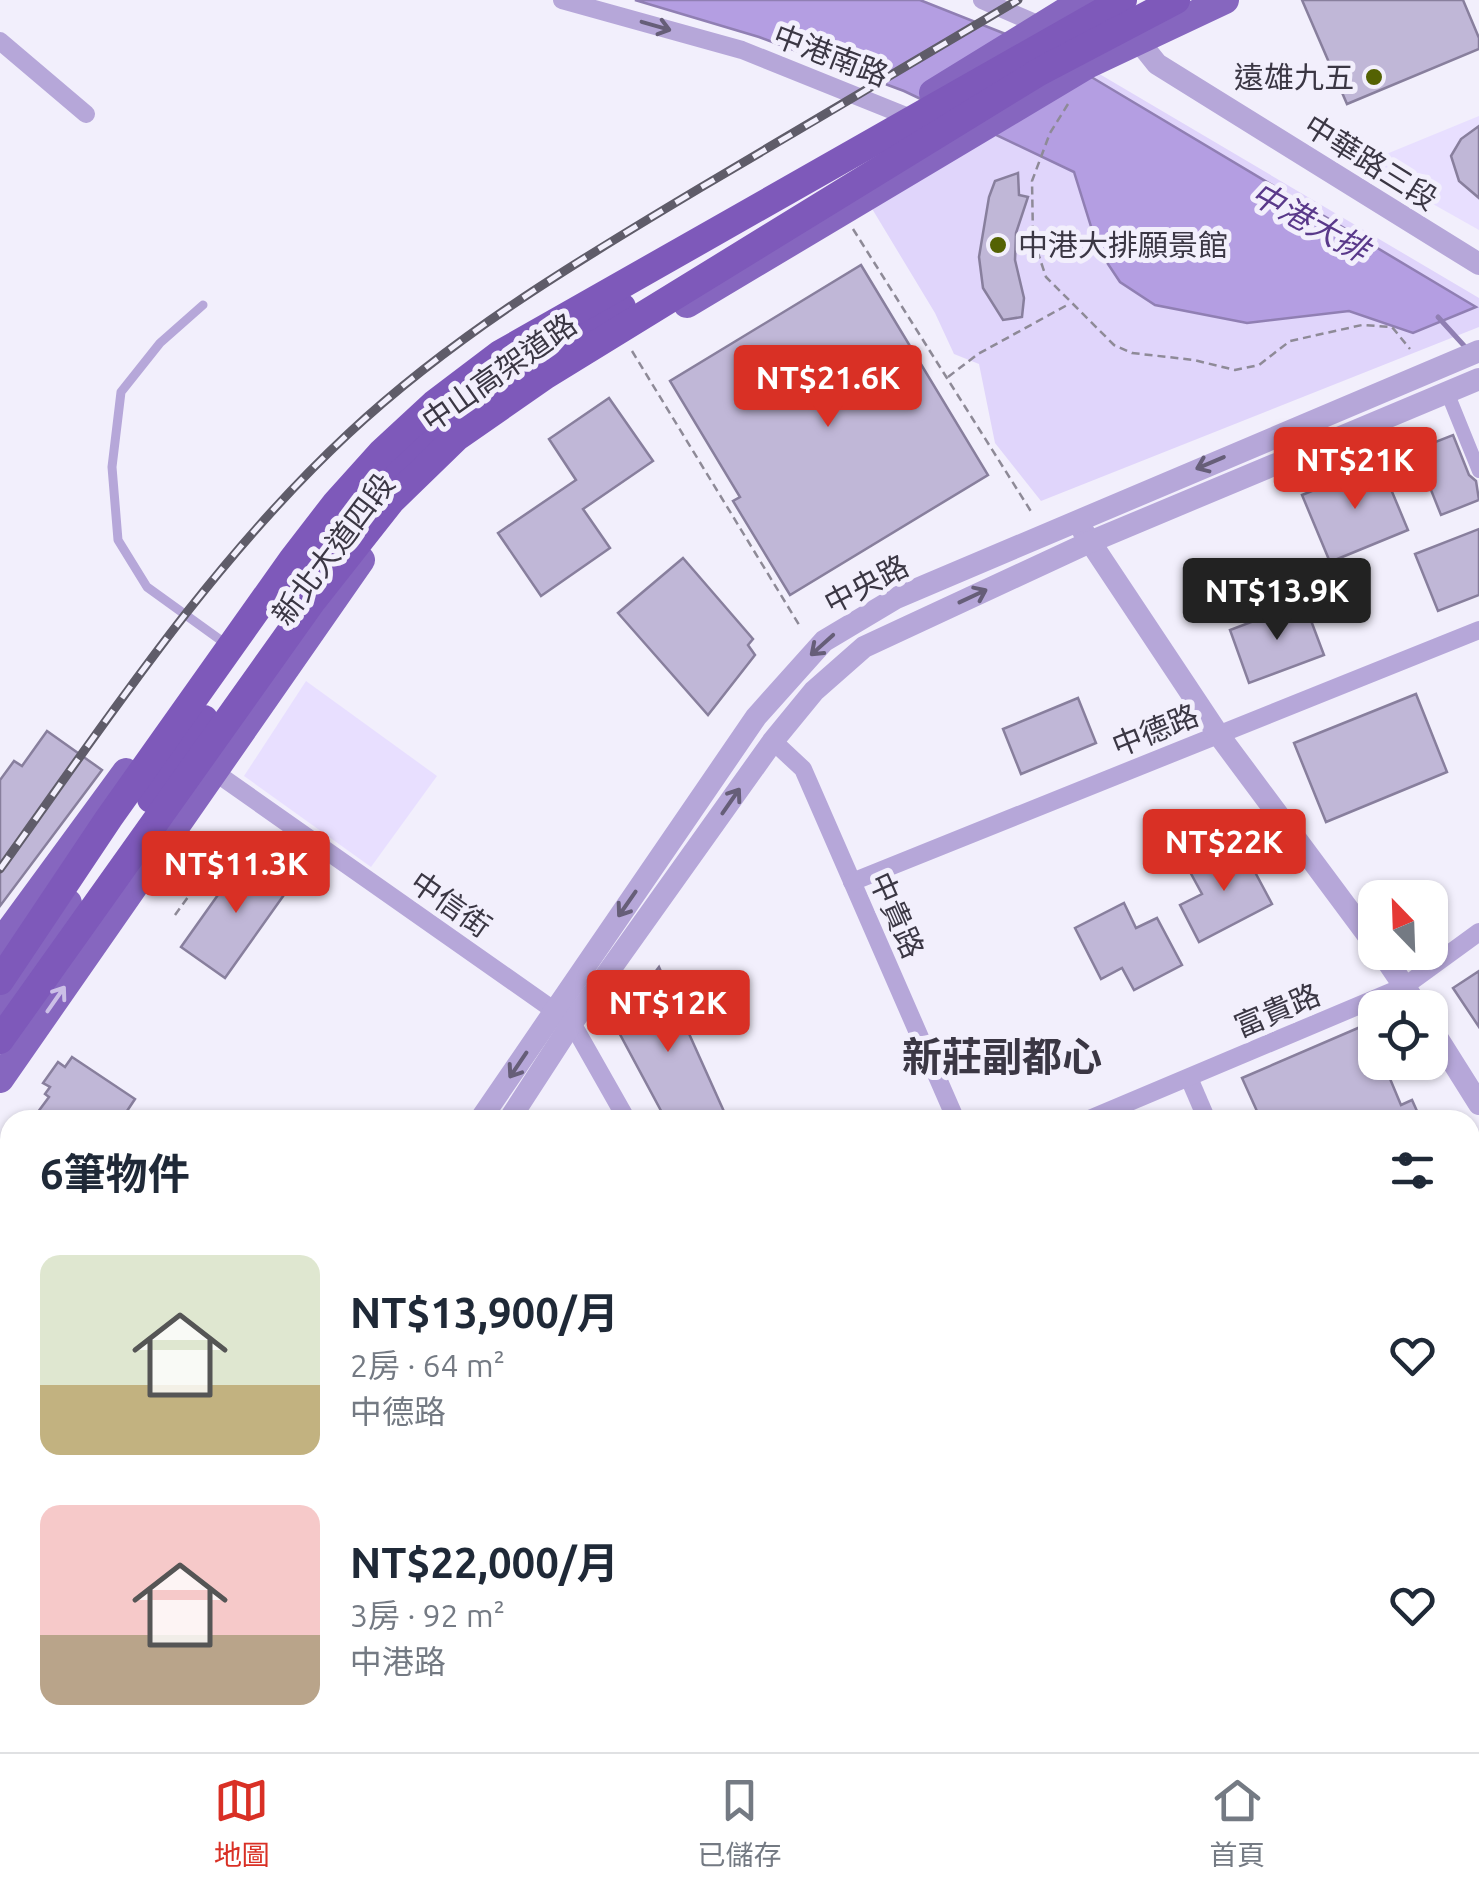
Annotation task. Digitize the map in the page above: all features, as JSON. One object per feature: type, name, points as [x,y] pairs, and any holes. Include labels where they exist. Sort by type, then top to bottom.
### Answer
[{"type":"highway","name":"中山高架道路","points":[[0,1040],[313,600],[390,500],[457,437],[546,375],[990,102],[1082,48],[1176,0]]},
{"type":"highway","name":"中山高架道路","points":[[0,981],[109,818],[292,560],[381,453],[434,404],[517,344],[1130,3]]},
{"type":"highway","points":[[69,939],[169,768],[336,538],[399,463],[448,418],[491,386],[684,270],[913,114]]},
{"type":"main road","name":"新北大道四段","points":[[0,1006],[197,682],[358,462],[390,428],[458,372],[502,344],[913,114],[1084,0]]},
{"type":"main road","name":"新北大道四段","points":[[0,1080],[392,518],[477,437],[625,341],[1089,64],[1224,0]]},
{"type":"main road","name":"新北大道四段","points":[[913,114],[1062,48],[1130,3]]},
{"type":"main road","name":"新北大道四段","points":[[913,114],[972,92],[1098,26]]},
{"type":"main road","name":"新北大道四段","points":[[963,138],[984,112],[1062,48]]},
{"type":"main road","points":[[268,584],[276,600],[290,614],[306,620],[322,614]]},
{"type":"main road","name":"新北大道四段","points":[[0,944],[67,850],[165,734]]},
{"type":"street","name":"中港南路","points":[[562,0],[742,50],[913,114],[963,138]]},
{"type":"street","points":[[982,0],[1042,26]]},
{"type":"street","points":[[1130,3],[1138,39]]},
{"type":"street","name":"中華路三段","points":[[1138,39],[1157,64],[1479,264]]},
{"type":"street","points":[[0,42],[86,114]]},
{"type":"street","name":"中央路","points":[[513,1110],[564,1016],[756,717],[824,640],[896,598],[1479,350]]},
{"type":"street","name":"中央路","points":[[488,1110],[773,741],[814,691],[864,647],[1090,542],[1479,379]]},
{"type":"street","points":[[1451,390],[1479,471]]},
{"type":"street","points":[[1076,520],[1218,734],[1358,922]]},
{"type":"street","name":"中德路","points":[[852,882],[1479,630]]},
{"type":"street","name":"中信街","points":[[165,734],[564,1016],[621,1110]]},
{"type":"street","name":"中貴路","points":[[773,741],[803,769],[952,1110]]},
{"type":"street","name":"富貴路","points":[[1111,1110],[1405,986],[1479,932]]},
{"type":"street","points":[[1393,970],[1408,990]]},
{"type":"street","points":[[1448,1055],[1479,1104]]},
{"type":"street","points":[[1188,1078],[1202,1110]]},
{"type":"lane","points":[[203,305],[160,343],[121,392],[112,467],[118,540],[147,587],[226,644]]},
{"type":"path","points":[[1074,94],[1050,133],[1032,181],[1033,238],[1046,277],[1114,344],[1132,352],[1236,370],[1258,365],[1290,341],[1362,325],[1392,327],[1410,349]]},
{"type":"path","points":[[850,224],[1032,513]]},
{"type":"path","points":[[947,378],[978,354],[1070,303]]},
{"type":"path","points":[[632,350],[800,628]]},
{"type":"path","points":[[176,915],[210,866],[229,880]]},
{"type":"shaded area","points":[[1091,69],[1479,298],[1479,327],[1041,501],[995,443],[979,364],[954,354],[935,313],[871,207]]},
{"type":"shaded area","points":[[1479,116],[1479,230],[1362,164]]},
{"type":"shaded area","points":[[306,681],[437,776],[371,867],[244,776]]},
{"type":"water","points":[[635,0],[920,0],[1008,35],[1093,78],[1476,307],[1413,333],[1349,311],[1247,323],[1155,305],[1120,282],[1098,249],[1074,172],[904,91],[759,37]]},
{"type":"building","name":"遠雄九五","points":[[1302,0],[1463,0],[1479,38],[1479,49],[1347,104]]},
{"type":"building","points":[[1479,126],[1479,198],[1459,181],[1451,156],[1461,139]]},
{"type":"building","name":"中港大排願景館","points":[[1018,173],[1019,195],[1028,197],[1016,233],[1015,260],[1024,298],[1022,317],[1003,320],[983,288],[979,257],[995,181]]},
{"type":"building","points":[[861,265],[988,475],[790,595],[733,501],[740,497],[670,381]]},
{"type":"building","points":[[609,398],[653,461],[583,509],[610,548],[541,596],[498,533],[576,480],[549,439]]},
{"type":"building","points":[[1453,435],[1469,475],[1476,481],[1479,500],[1441,515],[1415,450]]},
{"type":"building","points":[[1380,463],[1408,530],[1330,562],[1302,495]]},
{"type":"building","points":[[1479,529],[1479,595],[1438,611],[1415,554]]},
{"type":"building","points":[[683,558],[753,639],[748,645],[755,655],[708,715],[618,613]]},
{"type":"building","points":[[1304,602],[1324,655],[1249,683],[1230,630]]},
{"type":"building","points":[[1416,694],[1447,772],[1326,822],[1294,743]]},
{"type":"building","points":[[1078,698],[1096,743],[1021,774],[1003,729]]},
{"type":"building","points":[[47,731],[102,770],[0,906],[0,780],[14,761],[22,766]]},
{"type":"building","points":[[1240,844],[1272,904],[1199,942],[1180,905],[1202,894],[1189,870]]},
{"type":"building","points":[[247,854],[291,885],[225,978],[181,947]]},
{"type":"building","points":[[1124,903],[1136,928],[1157,918],[1182,965],[1134,990],[1122,968],[1101,979],[1075,928]]},
{"type":"building","points":[[659,967],[723,1110],[661,1110],[615,1025]]},
{"type":"building","points":[[1479,971],[1479,1027],[1453,988]]},
{"type":"building","points":[[1358,1028],[1358,1080],[1391,1080],[1401,1105],[1412,1100],[1416,1110],[1256,1110],[1242,1078]]},
{"type":"building","points":[[72,1057],[135,1099],[128,1110],[39,1110],[49,1097],[45,1094],[50,1087],[43,1083],[58,1062],[65,1067]]},
{"type":"waterway","name":"中港大排","points":[[1438,317],[1468,350]]},
{"type":"railway","points":[[0,869],[206,588],[298,483],[388,398],[473,332],[562,272],[1018,0]]},
{"type":"place","name":"遠雄九五","points":[[1374,77]]},
{"type":"place","name":"中港大排願景館","points":[[998,245]]},
{"type":"district","name":"新莊副都心","points":[[1002,1056]]}]
